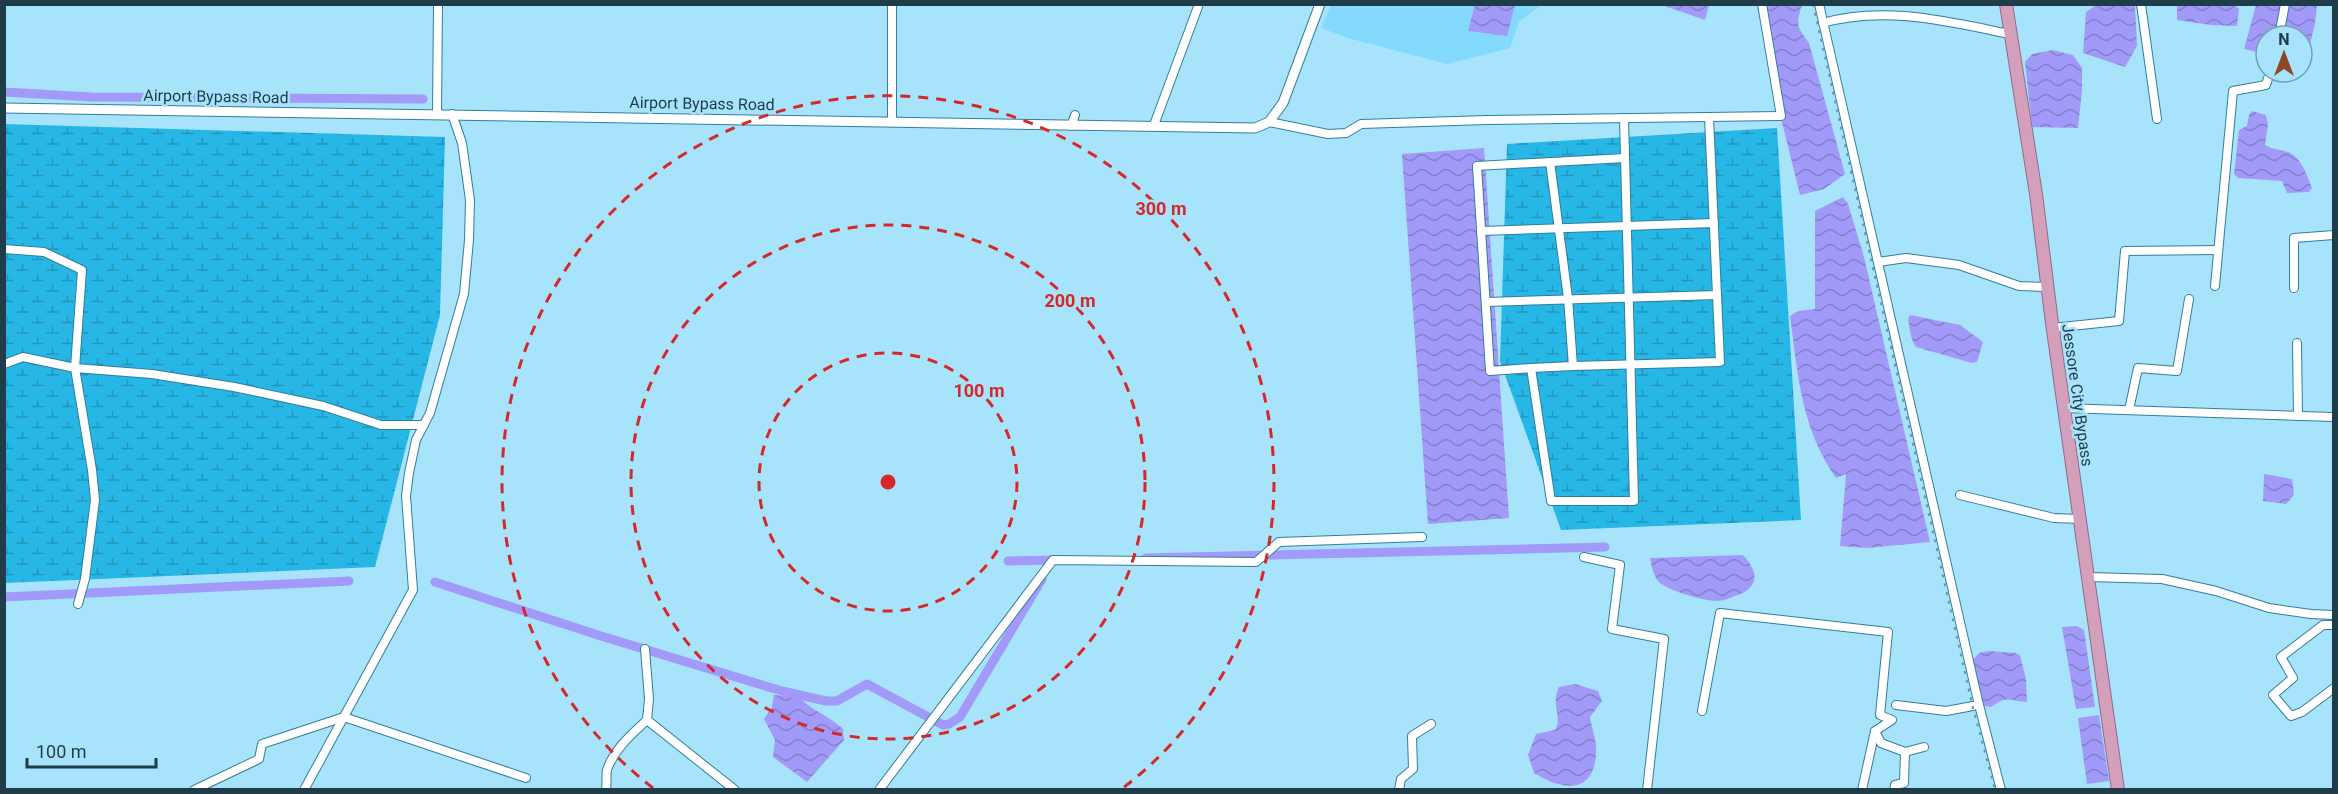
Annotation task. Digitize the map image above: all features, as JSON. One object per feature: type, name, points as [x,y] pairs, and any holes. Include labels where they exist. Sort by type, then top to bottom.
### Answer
[{"type":"highway","name":"Jessore City Bypass","points":[[2006,4],[2036,194],[2063,408],[2118,789]]},
{"type":"street","points":[[437,114],[438,4]]},
{"type":"street","points":[[892,4],[892,121]]},
{"type":"street","points":[[1154,125],[1199,4]]},
{"type":"street","points":[[1320,4],[1283,103],[1269,122],[1328,134],[1346,133],[1361,124],[1780,116],[1762,4]]},
{"type":"street","points":[[1819,4],[1978,701],[2001,789]]},
{"type":"street","points":[[2141,4],[2157,119]]},
{"type":"street","points":[[2281,24],[2285,4]]},
{"type":"street","points":[[1823,23],[1854,16],[1889,14],[2010,34]]},
{"type":"street","points":[[2214,286],[2233,91],[2266,84]]},
{"type":"street","name":"Airport Bypass Road","points":[[4,108],[892,121],[1071,126],[1154,125],[1255,128],[1269,122]]},
{"type":"street","points":[[304,789],[413,590],[406,496],[416,440],[424,425],[444,368],[464,294],[467,261],[470,200],[462,143],[452,114]]},
{"type":"street","points":[[1071,126],[1075,115]]},
{"type":"street","points":[[1625,158],[1477,166],[1490,371],[1720,362],[1709,117]]},
{"type":"street","points":[[1531,368],[1551,501],[1634,501],[1624,118]]},
{"type":"street","points":[[1550,162],[1568,298],[1573,366]]},
{"type":"street","points":[[1481,231],[1714,223]]},
{"type":"street","points":[[2294,288],[2294,238],[2334,235]]},
{"type":"street","points":[[4,249],[44,252],[82,270],[75,368],[92,470],[94,500],[85,579],[78,604]]},
{"type":"street","points":[[2052,328],[2119,321],[2125,251],[2217,250]]},
{"type":"street","points":[[1878,262],[1906,258],[1959,265],[2019,286],[2047,287]]},
{"type":"street","points":[[1486,302],[1717,295]]},
{"type":"street","points":[[2129,410],[2138,368],[2177,371],[2189,299]]},
{"type":"street","points":[[2297,343],[2298,416]]},
{"type":"street","points":[[4,364],[23,357],[75,368],[152,374],[234,387],[323,406],[381,426],[424,425]]},
{"type":"street","points":[[2063,408],[2334,417]]},
{"type":"street","points":[[1960,495],[2054,518],[2079,519]]},
{"type":"street","points":[[879,789],[1053,560],[1256,561],[1279,542],[1422,537]]},
{"type":"street","points":[[1584,557],[1620,565],[1612,628],[1664,639],[1647,789]]},
{"type":"street","points":[[2088,577],[2162,579],[2216,591],[2269,608],[2334,615]]},
{"type":"street","points":[[1702,711],[1720,613],[1888,632],[1880,715],[1893,720],[1875,731],[1862,789]]},
{"type":"street","points":[[2334,625],[2323,625],[2281,657],[2281,661],[2293,678],[2273,695],[2291,716],[2302,712],[2334,688]]},
{"type":"street","points":[[606,789],[607,770],[624,741],[647,720],[649,699],[645,650]]},
{"type":"street","points":[[1896,705],[1946,711],[1973,706]]},
{"type":"street","points":[[194,789],[259,759],[262,744],[344,717],[526,778]]},
{"type":"street","points":[[647,720],[735,789]]},
{"type":"street","points":[[1399,789],[1401,779],[1413,769],[1412,736],[1431,724]]},
{"type":"street","points":[[1875,731],[1881,743],[1905,752],[1924,747]]},
{"type":"street","points":[[1893,789],[1895,785],[1904,783],[1905,752]]},
{"type":"shaded area","points":[[1331,5],[1541,5],[1519,22],[1510,48],[1447,64],[1348,38],[1321,28]]},
{"type":"green space","points":[[4,124],[445,137],[440,315],[375,567],[5,583]]},
{"type":"green space","points":[[1777,128],[1801,520],[1561,530],[1500,361],[1507,144]]},
{"type":"water","points":[[1475,5],[1515,5],[1507,36],[1468,31]]},
{"type":"water","points":[[1662,5],[1709,5],[1705,20]]},
{"type":"water","points":[[1757,5],[1802,5],[1798,25],[1809,43],[1845,174],[1824,189],[1800,195],[1775,94]]},
{"type":"water","points":[[2096,5],[2135,6],[2137,46],[2125,67],[2083,53],[2086,12]]},
{"type":"water","points":[[2177,5],[2232,5],[2239,8],[2237,26],[2177,20]]},
{"type":"water","points":[[2256,5],[2317,5],[2314,28],[2314,24],[2254,24],[2254,51],[2244,49]]},
{"type":"water","points":[[2053,50],[2073,55],[2082,68],[2078,128],[2032,127],[2025,62],[2032,54]]},
{"type":"water","points":[[2252,111],[2266,115],[2268,125],[2265,145],[2293,154],[2300,162],[2312,188],[2309,192],[2287,193],[2282,181],[2238,178],[2234,174],[2239,130],[2247,126]]},
{"type":"water","points":[[1484,148],[1509,518],[1428,524],[1402,154]]},
{"type":"water","points":[[1843,197],[1848,204],[1864,257],[1930,542],[1867,548],[1840,546],[1846,474],[1836,478],[1824,459],[1808,420],[1790,316],[1798,311],[1815,309],[1815,211]]},
{"type":"water","points":[[1910,315],[1960,325],[1983,342],[1977,362],[1972,363],[1916,347],[1910,333],[1908,319]]},
{"type":"water","points":[[2264,474],[2292,479],[2294,495],[2286,504],[2263,501]]},
{"type":"water","points":[[1743,555],[1752,567],[1753,584],[1743,593],[1717,601],[1687,595],[1660,583],[1654,574],[1650,558]]},
{"type":"water","points":[[2077,626],[2084,630],[2095,707],[2076,709],[2062,627]]},
{"type":"water","points":[[1989,651],[2020,655],[2026,679],[2027,702],[2005,700],[1991,707],[1984,706],[1979,697],[1972,661],[1979,653]]},
{"type":"water","points":[[1575,684],[1598,691],[1602,701],[1590,717],[1596,745],[1592,772],[1586,780],[1569,786],[1547,780],[1534,773],[1528,755],[1536,734],[1555,730],[1558,720],[1556,700],[1559,687]]},
{"type":"water","points":[[774,695],[799,697],[843,729],[844,740],[807,782],[773,757],[775,740],[764,719],[772,707]]},
{"type":"water","points":[[2099,715],[2109,781],[2087,784],[2078,718]]},
{"type":"waterway","points":[[4,92],[91,97],[423,99]]},
{"type":"waterway","points":[[1146,558],[1605,547]]},
{"type":"waterway","points":[[1008,561],[1060,560]]},
{"type":"waterway","points":[[435,582],[782,691],[826,701],[837,701],[867,684],[943,725],[960,717],[1042,579]]},
{"type":"waterway","points":[[4,597],[349,581]]},
{"type":"railway","points":[[1813,4],[1972,704],[1995,790]]}]
